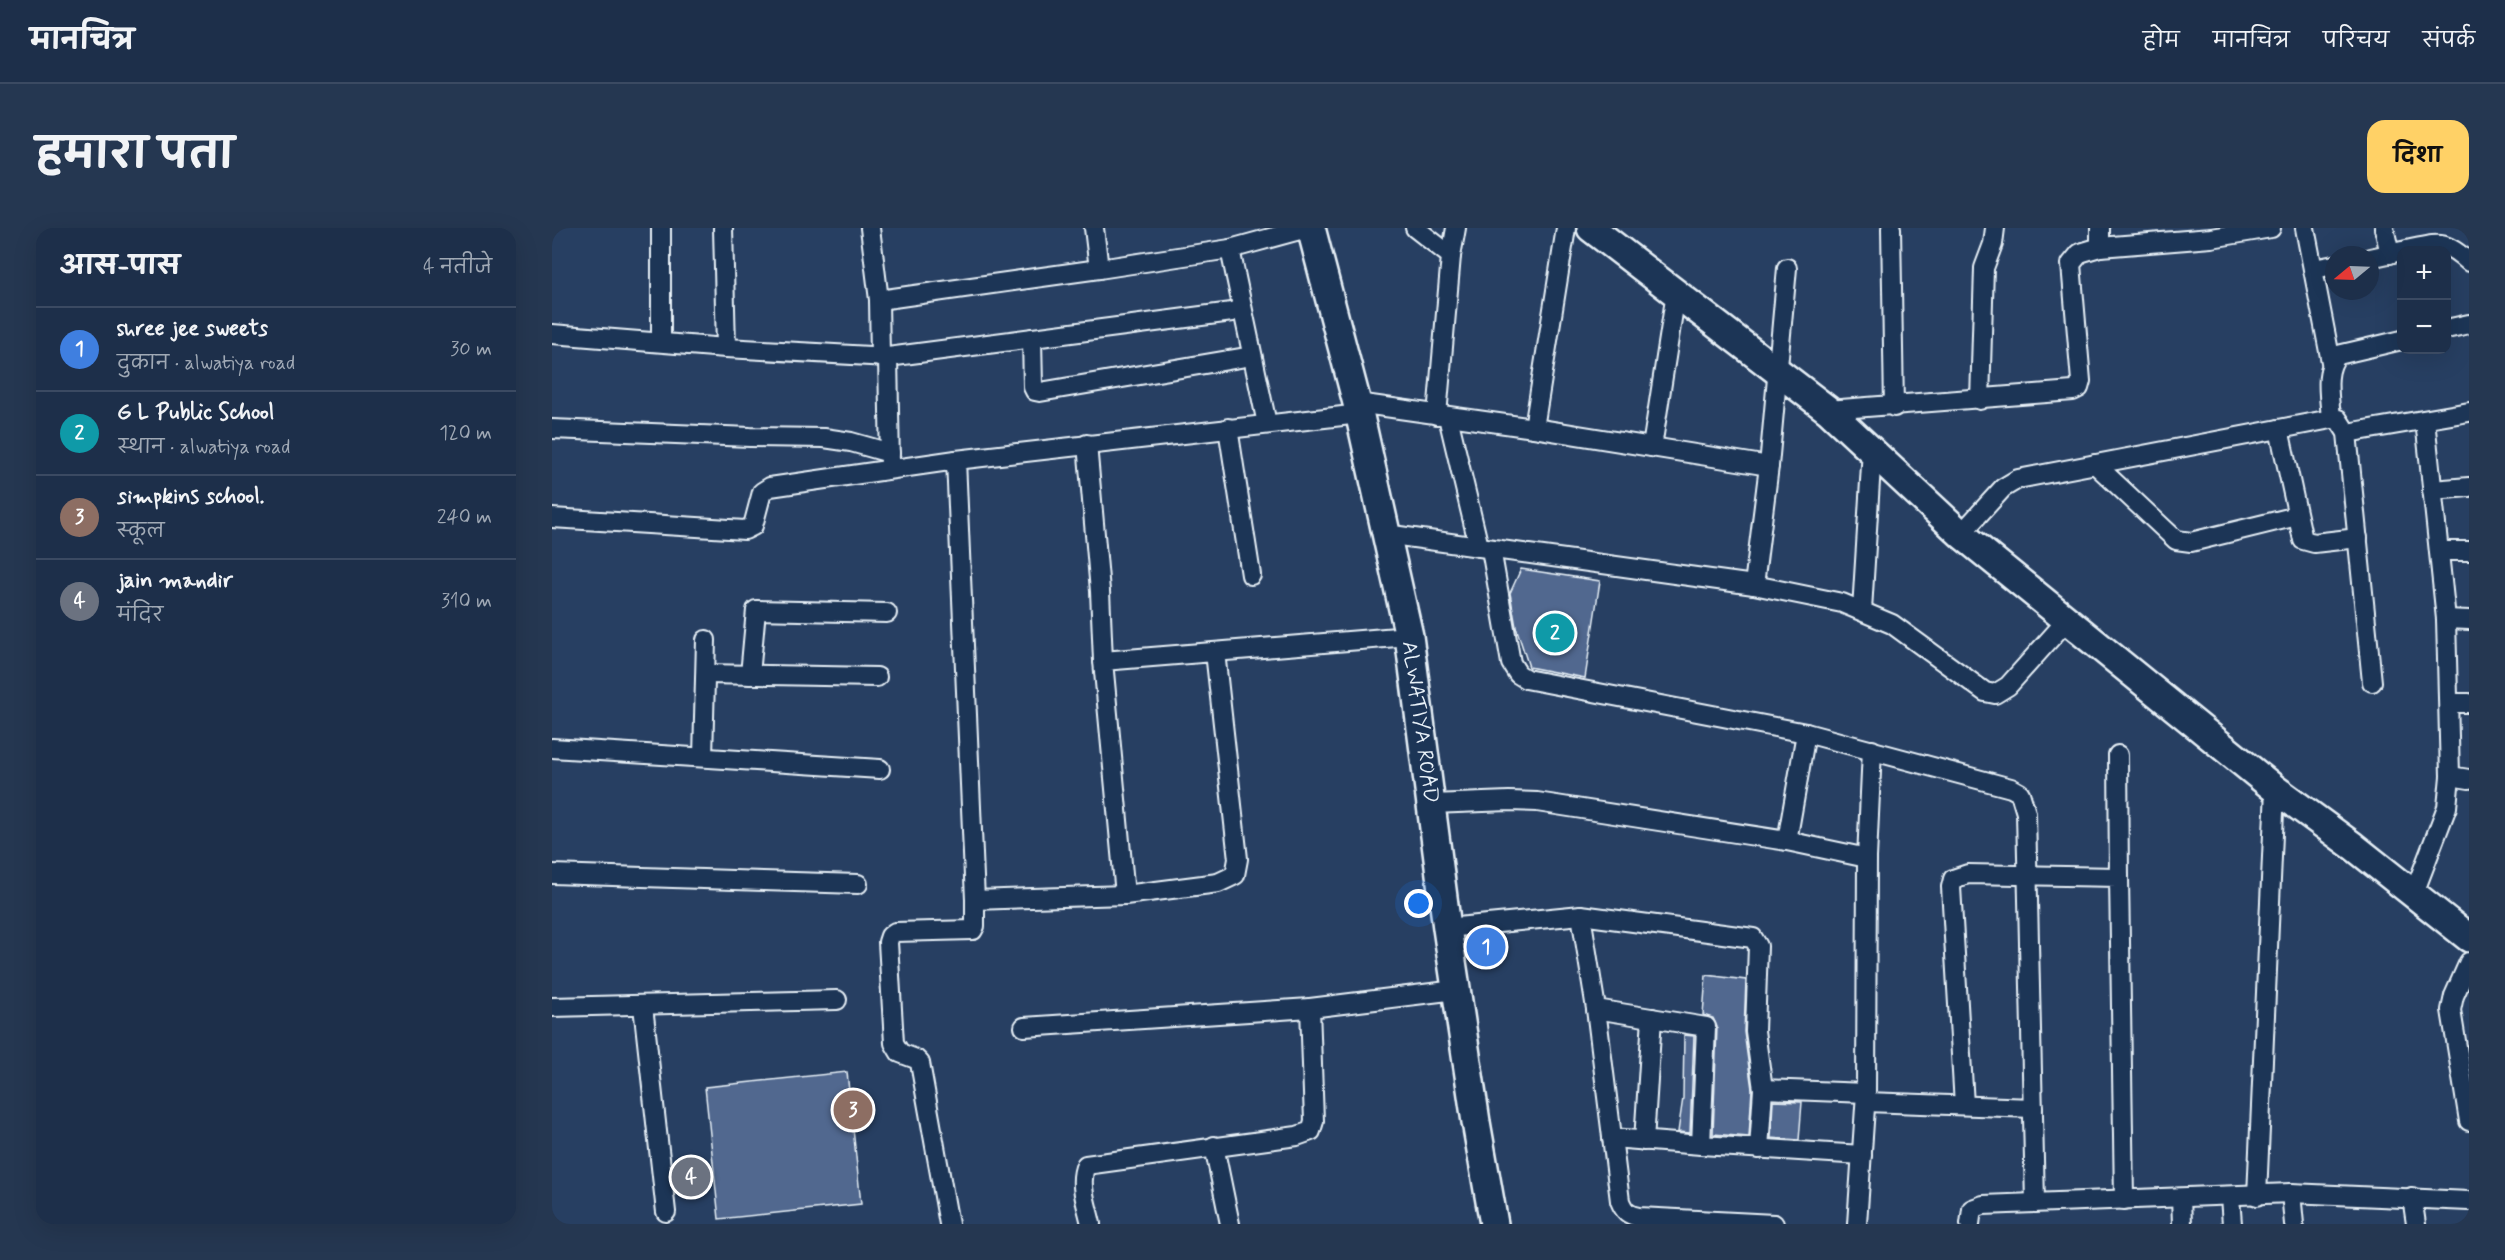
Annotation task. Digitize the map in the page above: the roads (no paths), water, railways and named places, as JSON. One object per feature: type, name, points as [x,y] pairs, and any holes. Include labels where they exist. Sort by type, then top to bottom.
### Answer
[{"type":"street","points":[[661,228],[661,342]]},
{"type":"street","points":[[723,228],[726,348]]},
{"type":"street","points":[[870,228],[884,357],[890,461]]},
{"type":"street","points":[[1094,228],[1099,269]]},
{"type":"street","points":[[879,300],[1230,249],[1309,228]]},
{"type":"street","name":"ALWATIYA ROAD","points":[[1309,228],[1358,409],[1409,636],[1447,928],[1494,1224]]},
{"type":"street","points":[[1415,228],[1451,256]]},
{"type":"street","points":[[1456,228],[1451,256],[1443,416],[1485,548],[1511,663],[1518,674],[1526,679],[1806,733],[2011,788],[2020,793],[2026,813],[2034,1203]]},
{"type":"street","points":[[1534,428],[1566,228]]},
{"type":"street","points":[[1591,228],[1828,410],[1872,449],[1928,505],[1962,534],[2275,789],[2353,846],[2469,938]]},
{"type":"street","points":[[1891,228],[1894,407]]},
{"type":"street","points":[[1980,400],[1984,268],[1993,244],[1995,228]]},
{"type":"street","points":[[2100,228],[2100,247]]},
{"type":"street","points":[[1828,410],[2066,393],[2079,388],[2081,381],[2071,264],[2080,253],[2100,247],[2271,228]]},
{"type":"street","points":[[2305,228],[2331,362],[2329,370],[2331,419]]},
{"type":"street","points":[[2384,228],[2397,249]]},
{"type":"street","points":[[2416,246],[2443,236],[2469,262]]},
{"type":"street","points":[[1230,249],[1267,424]]},
{"type":"street","points":[[2379,256],[2397,252]]},
{"type":"street","points":[[2314,269],[2325,267]]},
{"type":"street","points":[[1754,585],[1769,466],[1787,268]]},
{"type":"street","points":[[1652,447],[1676,293]]},
{"type":"street","points":[[552,334],[726,348],[884,357],[1232,312],[1242,308]]},
{"type":"street","points":[[2451,329],[2469,324]]},
{"type":"street","points":[[1032,338],[1033,387],[1035,391],[1040,392],[1252,356]]},
{"type":"street","points":[[2331,362],[2337,355],[2397,341]]},
{"type":"street","points":[[552,518],[745,530],[753,526],[757,520],[758,502],[762,492],[770,487],[890,461],[956,460],[1267,424],[1358,409],[1443,416],[1534,428],[1769,466]]},
{"type":"street","points":[[2347,433],[2469,412]]},
{"type":"street","points":[[1962,534],[2010,482],[2338,419],[2347,433],[2372,682]]},
{"type":"street","points":[[2414,893],[2447,807],[2450,776],[2450,703],[2446,619],[2424,420]]},
{"type":"street","points":[[1228,428],[1251,575]]},
{"type":"street","points":[[552,429],[824,438],[851,442],[890,461]]},
{"type":"street","points":[[2279,429],[2301,535],[2307,543],[2358,538]]},
{"type":"street","points":[[1087,444],[1099,580],[1103,661],[1125,895]]},
{"type":"street","points":[[1862,610],[1872,449]]},
{"type":"street","points":[[949,1224],[920,1063],[900,1053],[894,1043],[888,942],[890,936],[895,933],[973,930],[975,926],[956,460]]},
{"type":"street","points":[[2095,464],[2176,540],[2183,542],[2297,516]]},
{"type":"street","points":[[2432,490],[2469,487]]},
{"type":"street","points":[[1385,534],[1754,585],[1842,603],[1892,624],[1985,692],[1995,694],[2008,686],[2067,620]]},
{"type":"street","points":[[2439,551],[2469,551]]},
{"type":"street","points":[[750,675],[756,610],[887,613]]},
{"type":"street","points":[[2446,619],[2469,620]]},
{"type":"street","points":[[1103,661],[1409,636]]},
{"type":"street","points":[[703,757],[706,640]]},
{"type":"street","points":[[975,900],[1125,895],[1218,884],[1235,875],[1238,859],[1215,652]]},
{"type":"street","points":[[706,674],[876,677]]},
{"type":"street","points":[[2450,703],[2469,703]]},
{"type":"street","points":[[1787,841],[1806,733]]},
{"type":"street","points":[[552,748],[880,769]]},
{"type":"street","points":[[1857,1224],[1866,1097],[1867,858],[1872,750]]},
{"type":"street","points":[[2118,755],[2124,1200]]},
{"type":"street","points":[[2450,776],[2469,779]]},
{"type":"street","points":[[2257,1196],[2275,789]]},
{"type":"street","points":[[1432,804],[1537,802],[1787,841],[1867,858]]},
{"type":"street","points":[[552,874],[858,884]]},
{"type":"street","points":[[1964,1105],[1951,887],[1953,879],[1959,875],[2119,877]]},
{"type":"street","points":[[1581,915],[1596,1009],[1620,1201],[1623,1209],[1629,1215],[1774,1224]]},
{"type":"street","points":[[1447,928],[1581,915],[1753,938],[1758,946],[1755,1031],[1762,1089],[1759,1149]]},
{"type":"street","points":[[2469,962],[2454,996],[2451,1010],[2469,1121]]},
{"type":"street","points":[[1024,1026],[1310,1008],[1456,990]]},
{"type":"street","points":[[552,1007],[837,1000]]},
{"type":"street","points":[[643,1006],[666,1212]]},
{"type":"street","points":[[1091,1224],[1082,1174],[1086,1165],[1297,1136],[1311,1131],[1314,1121],[1310,1008]]},
{"type":"street","points":[[1596,1009],[1706,1027],[1701,1145]]},
{"type":"street","points":[[1644,1141],[1652,1018]]},
{"type":"street","points":[[1762,1089],[1964,1105],[2033,1108]]},
{"type":"street","points":[[1612,1138],[1862,1155]]},
{"type":"street","points":[[1214,1146],[1230,1224]]},
{"type":"street","points":[[2291,1193],[2294,1224]]},
{"type":"street","points":[[1970,1224],[1972,1209],[1976,1206],[2034,1203],[2291,1193],[2469,1201]]},
{"type":"street","points":[[2230,1197],[2232,1224]]},
{"type":"street","points":[[2412,1197],[2416,1224]]},
{"type":"street","points":[[2181,1198],[2182,1224]]},
{"type":"place","name":"G L Public School","points":[[1555,633]]},
{"type":"place","name":"shree jee sweets","points":[[1486,947]]},
{"type":"place","name":"simpkins school.","points":[[853,1110]]},
{"type":"place","name":"jain mandir","points":[[691,1177]]}]
